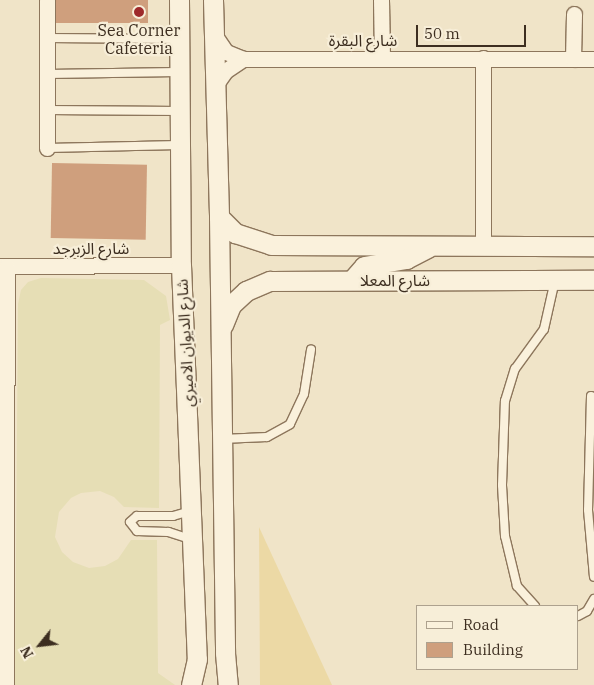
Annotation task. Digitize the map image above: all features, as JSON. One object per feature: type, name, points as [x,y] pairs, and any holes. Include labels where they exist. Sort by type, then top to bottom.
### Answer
[{"type":"street","points":[[47,0],[47,148]]},
{"type":"street","name":"شارع الديوان الاميري","points":[[179,0],[181,265],[192,510],[196,659],[191,685]]},
{"type":"street","points":[[381,0],[382,57]]},
{"type":"street","name":"شارع الديوان الاميري","points":[[215,3],[213,33],[214,87],[219,217],[225,653],[228,685]]},
{"type":"street","points":[[573,59],[574,14]]},
{"type":"street","points":[[213,33],[226,52],[243,59]]},
{"type":"street","name":"شارع البقرة","points":[[243,59],[382,57],[594,59]]},
{"type":"street","points":[[483,58],[484,246]]},
{"type":"street","points":[[214,87],[225,71],[243,59]]},
{"type":"street","name":"شارع المعلا","points":[[219,217],[235,233],[271,245],[594,246]]},
{"type":"street","points":[[352,280],[364,266],[406,259],[431,246]]},
{"type":"street","name":"شارع الزبرجد","points":[[3,266],[181,265]]},
{"type":"street","points":[[3,266],[6,685]]},
{"type":"street","name":"شارع المعلا","points":[[220,330],[231,305],[246,291],[270,280],[594,280]]},
{"type":"lane","points":[[47,38],[180,39]]},
{"type":"lane","points":[[47,74],[180,72]]},
{"type":"lane","points":[[47,110],[181,111]]},
{"type":"lane","points":[[47,148],[181,145]]},
{"type":"lane","points":[[534,605],[517,586],[505,536],[502,486],[505,402],[515,370],[544,329],[555,280]]},
{"type":"lane","points":[[222,439],[267,437],[290,424],[304,394],[311,350]]},
{"type":"lane","points":[[591,396],[588,510],[594,577]]},
{"type":"lane","points":[[192,510],[173,516],[137,516],[130,522],[137,531],[174,533],[193,541]]},
{"type":"lane","points":[[579,615],[587,611],[594,599]]},
{"type":"shaded area","points":[[41,278],[144,280],[166,296],[170,320],[160,325],[159,508],[124,507],[114,497],[100,491],[81,493],[71,498],[59,512],[55,537],[62,552],[73,562],[89,568],[105,566],[118,559],[131,540],[157,540],[158,673],[175,685],[15,685],[18,304],[21,290],[28,282]]},
{"type":"sand","points":[[259,527],[332,685],[260,685]]},
{"type":"building","points":[[56,0],[148,0],[148,23],[56,23]]},
{"type":"building","points":[[52,163],[147,165],[146,240],[51,238]]},
{"type":"place","name":"Sea Corner Cafeteria","points":[[139,12]]}]
